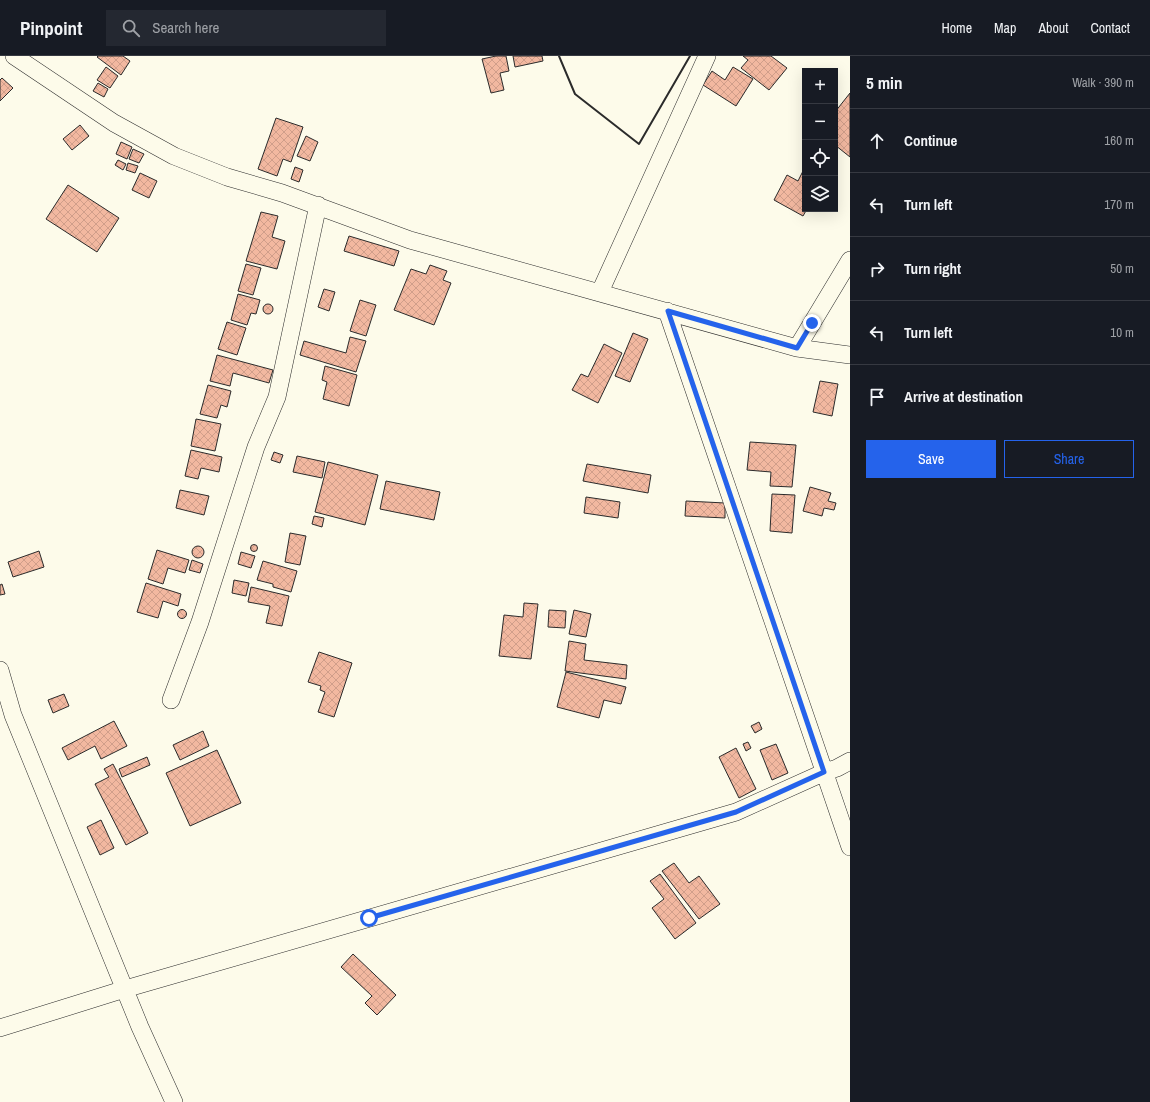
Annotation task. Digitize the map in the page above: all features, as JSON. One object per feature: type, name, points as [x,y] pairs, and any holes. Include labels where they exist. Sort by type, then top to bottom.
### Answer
[{"type":"street","points":[[14,56],[114,123],[174,156],[227,177],[318,205],[410,240],[797,348],[850,355]]},
{"type":"street","points":[[600,292],[707,56]]},
{"type":"street","points":[[171,700],[200,622],[256,446],[277,397],[318,205]]},
{"type":"street","points":[[797,348],[850,260]]},
{"type":"street","points":[[668,311],[850,847]]},
{"type":"street","points":[[0,670],[13,715],[125,989],[174,1102]]},
{"type":"street","points":[[0,1028],[125,989],[736,812],[824,772],[837,768],[850,760]]},
{"type":"building","points":[[123,56],[130,61],[121,75],[97,57]]},
{"type":"building","points":[[496,56],[506,56],[509,71],[500,73],[504,90],[491,93],[482,59]]},
{"type":"building","points":[[513,56],[542,56],[543,61],[515,67]]},
{"type":"building","points":[[743,56],[771,56],[787,68],[769,90],[741,68],[748,60]]},
{"type":"building","points":[[106,67],[118,76],[110,88],[97,80]]},
{"type":"building","points":[[733,67],[753,79],[736,106],[703,85],[712,71],[725,80]]},
{"type":"building","points":[[2,78],[13,88],[0,101],[0,80]]},
{"type":"building","points":[[98,83],[108,89],[104,97],[93,91]]},
{"type":"building","points":[[850,93],[850,157],[838,147],[838,108]]},
{"type":"building","points":[[276,118],[303,127],[291,162],[283,159],[277,176],[258,169]]},
{"type":"building","points":[[80,125],[89,136],[72,150],[63,139]]},
{"type":"building","points":[[306,136],[318,142],[310,161],[297,156]]},
{"type":"building","points":[[121,142],[132,147],[127,159],[116,154]]},
{"type":"building","points":[[133,149],[144,154],[139,163],[129,159]]},
{"type":"building","points":[[118,160],[126,164],[123,170],[115,165]]},
{"type":"building","points":[[128,163],[138,166],[135,173],[126,170]]},
{"type":"building","points":[[295,167],[303,170],[299,182],[291,179]]},
{"type":"building","points":[[140,173],[157,181],[149,198],[132,190]]},
{"type":"building","points":[[802,173],[802,212],[805,212],[803,216],[774,200],[787,175],[798,181]]},
{"type":"building","points":[[68,185],[119,218],[97,252],[46,219]]},
{"type":"building","points":[[261,212],[278,216],[272,237],[285,241],[277,269],[246,261]]},
{"type":"building","points":[[349,236],[399,251],[394,266],[344,251]]},
{"type":"building","points":[[246,264],[261,268],[253,295],[238,291]]},
{"type":"building","points":[[430,265],[447,271],[443,280],[451,283],[434,325],[394,310],[411,269],[426,274]]},
{"type":"building","points":[[324,289],[335,292],[329,311],[318,307]]},
{"type":"building","points":[[238,294],[260,300],[256,314],[251,313],[247,325],[231,320]]},
{"type":"building","points":[[360,300],[376,305],[366,336],[350,331]]},
{"type":"building","points":[[266,304],[270,304],[273,309],[270,314],[266,314],[263,311],[263,307]]},
{"type":"building","points":[[227,322],[246,328],[237,355],[218,349]]},
{"type":"building","points":[[633,333],[648,339],[630,382],[615,376]]},
{"type":"building","points":[[350,337],[366,341],[356,372],[300,355],[304,341],[346,353]]},
{"type":"building","points":[[604,344],[622,353],[598,403],[572,390],[581,374],[588,377]]},
{"type":"building","points":[[217,355],[273,370],[269,383],[233,373],[230,386],[210,381]]},
{"type":"building","points":[[325,366],[357,375],[349,406],[323,399],[327,382],[322,380]]},
{"type":"building","points":[[820,381],[838,384],[832,416],[813,412]]},
{"type":"building","points":[[208,385],[231,391],[227,407],[221,405],[217,418],[200,414]]},
{"type":"building","points":[[196,419],[221,424],[215,451],[191,446]]},
{"type":"building","points":[[750,442],[796,445],[792,487],[770,486],[771,472],[747,470]]},
{"type":"building","points":[[191,450],[222,457],[219,472],[201,468],[198,479],[185,476]]},
{"type":"building","points":[[274,452],[283,455],[280,463],[271,460]]},
{"type":"building","points":[[297,456],[325,462],[322,478],[293,472]]},
{"type":"building","points":[[328,462],[378,475],[365,525],[315,512]]},
{"type":"building","points":[[587,464],[651,475],[648,493],[583,481]]},
{"type":"building","points":[[386,481],[440,492],[434,520],[380,509]]},
{"type":"building","points":[[810,487],[831,493],[828,501],[836,503],[834,510],[824,508],[822,516],[803,511]]},
{"type":"building","points":[[180,490],[209,496],[204,515],[176,508]]},
{"type":"building","points":[[772,494],[795,495],[792,533],[770,531]]},
{"type":"building","points":[[586,497],[620,502],[618,518],[584,513]]},
{"type":"building","points":[[686,501],[725,503],[725,518],[685,516]]},
{"type":"building","points":[[314,516],[324,518],[322,527],[312,524]]},
{"type":"building","points":[[290,533],[306,536],[300,565],[285,562]]},
{"type":"building","points":[[254,544],[257,545],[257,551],[254,552],[251,551],[250,548],[251,545]]},
{"type":"building","points":[[196,546],[200,546],[204,552],[200,558],[196,558],[192,554],[192,550]]},
{"type":"building","points":[[157,550],[189,560],[185,573],[168,568],[163,584],[148,579]]},
{"type":"building","points":[[39,551],[44,567],[13,577],[8,562]]},
{"type":"building","points":[[241,552],[255,556],[251,568],[238,564]]},
{"type":"building","points":[[192,560],[203,564],[200,573],[189,570]]},
{"type":"building","points":[[263,561],[297,571],[291,592],[273,587],[273,584],[257,580]]},
{"type":"building","points":[[234,580],[249,583],[246,596],[232,593]]},
{"type":"building","points":[[146,583],[181,594],[178,606],[163,601],[158,618],[137,612]]},
{"type":"building","points":[[2,584],[5,594],[0,595],[0,585]]},
{"type":"building","points":[[251,587],[289,596],[282,626],[266,623],[270,606],[248,602]]},
{"type":"building","points":[[524,603],[538,604],[531,659],[499,656],[504,615],[523,617]]},
{"type":"building","points":[[180,610],[184,610],[186,614],[184,618],[180,618],[178,616],[178,612]]},
{"type":"building","points":[[549,610],[566,611],[565,628],[548,627]]},
{"type":"building","points":[[574,610],[591,614],[586,637],[569,634]]},
{"type":"building","points":[[569,641],[586,644],[584,660],[627,665],[626,679],[565,671]]},
{"type":"building","points":[[319,652],[352,663],[334,717],[318,712],[325,692],[320,690],[321,686],[308,682]]},
{"type":"building","points":[[566,672],[626,687],[621,704],[604,700],[599,718],[557,707]]},
{"type":"building","points":[[64,694],[69,706],[53,713],[48,700]]},
{"type":"building","points":[[114,721],[127,746],[101,759],[95,746],[68,760],[62,748]]},
{"type":"building","points":[[759,722],[762,729],[755,733],[751,726]]},
{"type":"building","points":[[203,731],[209,746],[180,760],[173,745]]},
{"type":"building","points":[[748,742],[751,748],[746,751],[743,744]]},
{"type":"building","points":[[776,744],[788,773],[772,780],[760,750]]},
{"type":"building","points":[[736,748],[756,789],[739,798],[719,757]]},
{"type":"building","points":[[217,750],[241,803],[190,826],[166,773]]},
{"type":"building","points":[[147,757],[150,765],[122,777],[119,769]]},
{"type":"building","points":[[113,764],[148,833],[126,845],[95,784],[109,777],[104,769]]},
{"type":"building","points":[[101,820],[114,848],[100,855],[87,827]]},
{"type":"building","points":[[674,863],[689,883],[699,876],[720,904],[699,919],[662,871]]},
{"type":"building","points":[[660,874],[696,923],[675,939],[652,908],[664,899],[650,881]]},
{"type":"building","points":[[353,954],[396,995],[377,1015],[365,1003],[372,996],[341,967]]},
{"type":"wall","points":[[559,56],[575,94],[639,144],[690,56]]},
{"type":"route","points":[[369,918],[736,812],[824,772],[668,311],[797,348],[812,323]]}]
